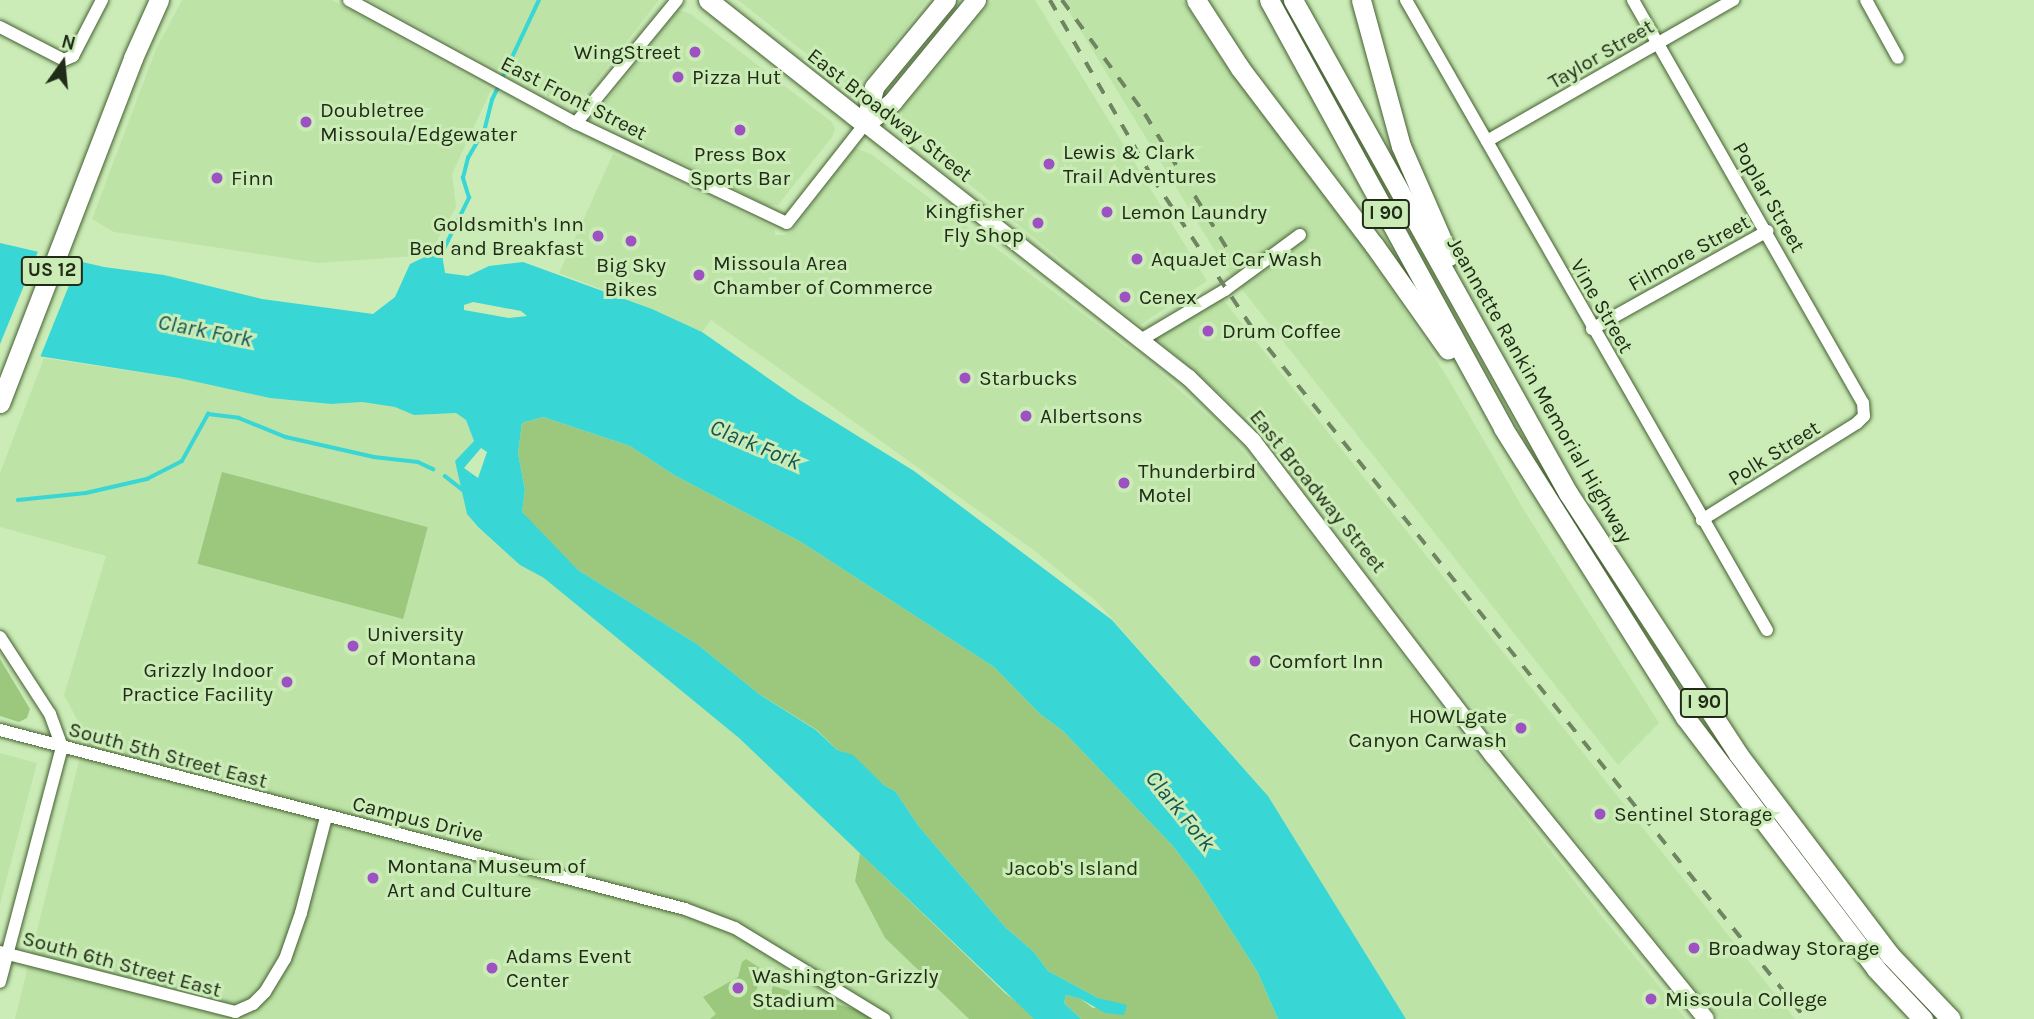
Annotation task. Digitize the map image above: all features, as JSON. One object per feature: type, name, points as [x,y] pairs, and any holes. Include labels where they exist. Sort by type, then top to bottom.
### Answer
[{"type":"highway","name":"US 12","points":[[0,403],[133,58],[159,0]]},
{"type":"highway","name":"East Broadway Street","points":[[708,0],[865,124]]},
{"type":"highway","points":[[865,124],[874,87],[946,0]]},
{"type":"highway","points":[[865,124],[893,101],[976,0]]},
{"type":"highway","points":[[1196,0],[1240,68],[1374,245],[1503,428]]},
{"type":"highway","name":"I 90","points":[[1269,0],[1503,428],[1685,718],[1876,969],[1923,1019]]},
{"type":"highway","name":"Jeannette Rankin Memorial Highway","points":[[1293,0],[1568,493],[1738,754],[1889,955],[1951,1019]]},
{"type":"highway","points":[[1361,0],[1401,146],[1495,360]]},
{"type":"main road","name":"East Broadway Street","points":[[865,124],[1203,391],[1253,441],[1493,756],[1706,1019]]},
{"type":"street","points":[[0,27],[64,60],[73,56],[102,0]]},
{"type":"street","name":"East Front Street","points":[[349,0],[576,123],[787,222],[865,124]]},
{"type":"street","points":[[576,123],[677,0]]},
{"type":"street","name":"Vine Street","points":[[1406,0],[1592,329],[1767,630]]},
{"type":"street","name":"Poplar Street","points":[[1633,0],[1863,403],[1864,416]]},
{"type":"street","name":"Taylor Street","points":[[1487,141],[1733,0]]},
{"type":"street","points":[[1866,0],[1898,58]]},
{"type":"street","name":"Filmore Street","points":[[1592,329],[1767,231]]},
{"type":"street","points":[[1139,341],[1225,290],[1300,235]]},
{"type":"street","name":"Polk Street","points":[[1702,520],[1857,423],[1864,416]]},
{"type":"street","points":[[0,637],[50,714],[62,747],[4,953],[0,982]]},
{"type":"street","name":"South 5th Street East","points":[[0,730],[326,817]]},
{"type":"street","name":"South 6th Street East","points":[[4,953],[235,1012],[253,1004],[265,992],[285,959],[301,913],[326,817]]},
{"type":"street","name":"Campus Drive","points":[[326,817],[482,855],[716,919],[884,1019]]},
{"type":"shaded area","points":[[182,0],[332,0],[491,90],[452,174],[456,207],[429,255],[318,263],[114,232],[92,219],[156,49]]},
{"type":"shaded area","points":[[369,0],[659,0],[588,91],[565,105]]},
{"type":"shaded area","points":[[738,0],[927,0],[871,73],[855,85],[842,82]]},
{"type":"shaded area","points":[[992,0],[1035,0],[1207,281],[1140,325],[901,128],[903,108]]},
{"type":"shaded area","points":[[1062,0],[1182,0],[1224,63],[1352,228],[1449,380],[1525,512],[1659,723],[1618,765],[1226,269]]},
{"type":"shaded area","points":[[678,10],[691,14],[832,122],[835,129],[832,137],[778,205],[766,205],[609,126],[602,116],[601,108]]},
{"type":"shaded area","points":[[855,148],[871,154],[1156,369],[1231,437],[1356,592],[1470,748],[1686,1019],[1406,1019],[1268,796],[1097,602],[1035,551],[711,320],[702,332],[652,309],[559,273],[613,154],[766,224],[775,229],[775,235],[784,235],[791,232]]},
{"type":"shaded area","points":[[1222,298],[1795,1019],[1719,1019],[1514,762],[1280,454],[1245,415],[1154,337]]},
{"type":"shaded area","name":"University of Montana","points":[[44,358],[179,378],[270,398],[331,404],[361,402],[395,407],[414,415],[456,413],[466,420],[474,441],[455,461],[467,514],[477,527],[520,565],[544,578],[739,738],[860,853],[855,881],[885,938],[969,1019],[15,1019],[84,741],[78,721],[64,695],[106,556],[0,527],[0,473]]},
{"type":"shaded area","points":[[0,753],[37,763],[0,904]]},
{"type":"green space","name":"Jacob's Island","points":[[543,417],[630,446],[674,475],[801,542],[994,667],[1040,714],[1063,731],[1172,845],[1197,877],[1257,971],[1278,1019],[1081,1019],[1064,1003],[1066,995],[1081,999],[1093,1008],[1118,1004],[1098,998],[1048,971],[1034,952],[1006,928],[920,828],[895,791],[885,786],[853,756],[837,750],[817,730],[759,694],[697,644],[578,570],[537,531],[522,512],[525,490],[518,453],[522,423]]},
{"type":"green space","points":[[222,472],[428,527],[403,619],[197,564]]},
{"type":"green space","points":[[0,659],[30,709],[27,718],[19,722],[0,716]]},
{"type":"green space","points":[[860,853],[1005,993],[1030,1012],[1034,1019],[969,1019],[885,938],[855,881]]},
{"type":"green space","name":"Washington-Grizzly Stadium","points":[[746,959],[760,968],[757,989],[752,994],[769,999],[773,986],[872,1014],[871,1019],[710,1019],[716,1014],[703,997],[738,977],[742,962]]},
{"type":"water","name":"Clark Fork","points":[[0,243],[104,267],[164,275],[262,299],[373,314],[395,297],[410,264],[429,255],[442,254],[445,273],[468,276],[489,266],[523,262],[652,309],[702,332],[798,399],[914,471],[1112,620],[1268,796],[1406,1019],[1278,1019],[1257,971],[1197,877],[1172,845],[1063,731],[1040,714],[994,667],[801,542],[674,475],[630,446],[543,417],[522,423],[518,453],[525,490],[522,512],[578,570],[697,644],[759,694],[816,730],[837,750],[853,755],[885,786],[895,791],[920,828],[1006,928],[1034,952],[1048,971],[1098,998],[1127,1005],[1124,1015],[1105,1013],[1081,999],[1066,995],[1064,1003],[1081,1019],[1034,1019],[739,738],[544,578],[520,565],[467,514],[455,461],[474,441],[466,420],[456,413],[414,415],[395,407],[362,402],[331,404],[270,398],[179,378],[0,350]],"holes":[[[473,302],[521,311],[527,316],[509,318],[464,310],[464,305]],[[481,448],[487,452],[478,478],[464,468]]]},
{"type":"pier","points":[[39,249],[80,258],[39,360],[0,353],[0,344]]},
{"type":"waterway","points":[[440,257],[469,198],[463,178],[468,158],[485,128],[492,100],[539,0]]},
{"type":"waterway","points":[[18,500],[86,493],[147,479],[182,461],[208,414],[239,418],[286,437],[374,457],[418,462],[433,469]]},
{"type":"waterway","points":[[445,476],[463,490]]},
{"type":"railway","points":[[1050,0],[1152,177],[1253,329],[1806,1019]]},
{"type":"railway","points":[[1062,0],[1145,114],[1231,255]]},
{"type":"place","name":"WingStreet","points":[[695,52]]},
{"type":"place","name":"Pizza Hut","points":[[678,77]]},
{"type":"place","name":"Doubletree Missoula/Edgewater","points":[[306,122]]},
{"type":"place","name":"Press Box Sports Bar","points":[[740,130]]},
{"type":"place","name":"Lewis & Clark Trail Adventures","points":[[1049,164]]},
{"type":"place","name":"Finn","points":[[217,178]]},
{"type":"place","name":"Lemon Laundry","points":[[1107,212]]},
{"type":"place","name":"Kingfisher Fly Shop","points":[[1038,223]]},
{"type":"place","name":"Goldsmith's Inn Bed and Breakfast","points":[[598,236]]},
{"type":"place","name":"Big Sky Bikes","points":[[631,241]]},
{"type":"place","name":"AquaJet Car Wash","points":[[1137,259]]},
{"type":"place","name":"Missoula Area Chamber of Commerce","points":[[699,275]]},
{"type":"place","name":"Cenex","points":[[1125,297]]},
{"type":"place","name":"Drum Coffee","points":[[1208,331]]},
{"type":"place","name":"Starbucks","points":[[965,378]]},
{"type":"place","name":"Albertsons","points":[[1026,416]]},
{"type":"place","name":"Thunderbird Motel","points":[[1124,483]]},
{"type":"place","name":"University of Montana","points":[[353,646]]},
{"type":"place","name":"Comfort Inn","points":[[1255,661]]},
{"type":"place","name":"Grizzly Indoor Practice Facility","points":[[287,682]]},
{"type":"place","name":"HOWLgate Canyon Carwash","points":[[1521,728]]},
{"type":"place","name":"Sentinel Storage","points":[[1600,814]]},
{"type":"place","name":"Montana Museum of Art and Culture","points":[[373,878]]},
{"type":"place","name":"Broadway Storage","points":[[1694,948]]},
{"type":"place","name":"Adams Event Center","points":[[492,968]]},
{"type":"place","name":"Washington-Grizzly Stadium","points":[[738,988]]},
{"type":"place","name":"Missoula College","points":[[1651,999]]}]
